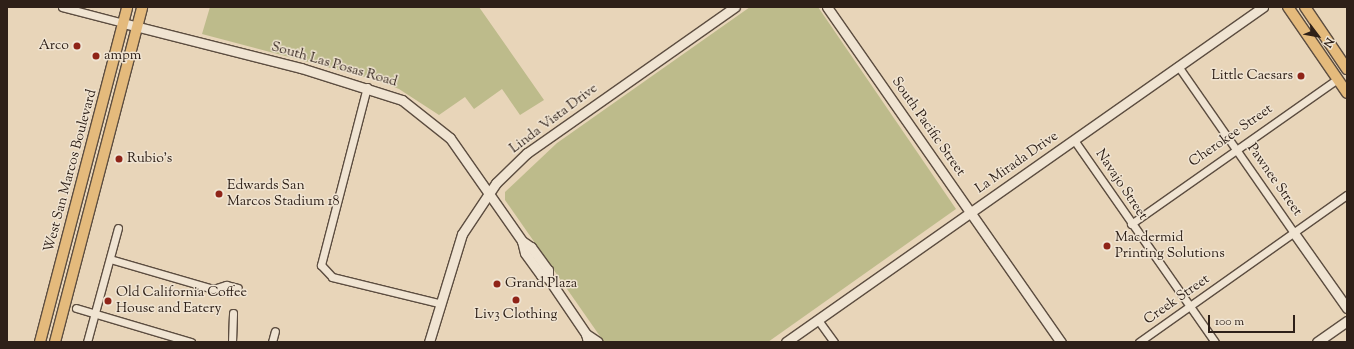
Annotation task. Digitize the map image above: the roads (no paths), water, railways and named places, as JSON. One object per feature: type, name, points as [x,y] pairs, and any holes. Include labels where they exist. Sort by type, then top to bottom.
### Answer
[{"type":"main road","name":"West San Marcos Boulevard","points":[[40,342],[100,116],[127,7]]},
{"type":"main road","name":"West San Marcos Boulevard","points":[[55,342],[142,7]]},
{"type":"main road","name":"Linda Vista Drive","points":[[429,342],[439,303],[462,234],[488,193],[527,153],[734,7]]},
{"type":"main road","name":"South Pacific Street","points":[[827,7],[1061,342]]},
{"type":"main road","name":"La Mirada Drive","points":[[786,342],[1264,7]]},
{"type":"main road","points":[[1288,7],[1347,93]]},
{"type":"main road","points":[[1305,7],[1347,70]]},
{"type":"main road","name":"South Las Posas Road","points":[[123,23],[367,87],[402,100],[434,122],[453,143],[522,241],[525,252],[541,275],[548,278],[587,338],[598,342]]},
{"type":"main road","name":"Cherokee Street","points":[[1337,79],[1347,70]]},
{"type":"main road","points":[[96,182],[92,176],[101,138],[100,116]]},
{"type":"main road","name":"Pawnee Street","points":[[1294,233],[1347,308]]},
{"type":"main road","points":[[51,300],[64,305]]},
{"type":"main road","points":[[1317,342],[1347,321]]},
{"type":"street","points":[[62,7],[123,23]]},
{"type":"street","name":"Pawnee Street","points":[[1178,66],[1294,233]]},
{"type":"street","name":"Cherokee Street","points":[[1131,224],[1337,79]]},
{"type":"street","points":[[367,87],[322,260],[323,270],[332,277],[439,303]]},
{"type":"street","name":"Navajo Street","points":[[1074,140],[1131,224],[1215,342]]},
{"type":"street","name":"Creek Street","points":[[1138,342],[1347,195]]},
{"type":"street","points":[[87,342],[118,228]]},
{"type":"street","points":[[110,259],[213,289],[226,286],[238,288]]},
{"type":"street","points":[[76,308],[171,339],[191,342]]},
{"type":"street","points":[[232,342],[233,313]]},
{"type":"street","points":[[818,320],[834,342]]},
{"type":"street","points":[[272,342],[275,331]]},
{"type":"place","name":"Arco","points":[[77,46]]},
{"type":"place","name":"ampm","points":[[96,56]]},
{"type":"place","name":"Little Caesars","points":[[1301,76]]},
{"type":"place","name":"Rubio's","points":[[119,159]]},
{"type":"place","name":"Edwards San Marcos Stadium 18","points":[[219,194]]},
{"type":"place","name":"Macdermid Printing Solutions","points":[[1107,246]]},
{"type":"place","name":"Grand Plaza","points":[[497,284]]},
{"type":"place","name":"Liv3 Clothing","points":[[516,300]]},
{"type":"place","name":"Old California Coffee House and Eatery","points":[[108,301]]}]
